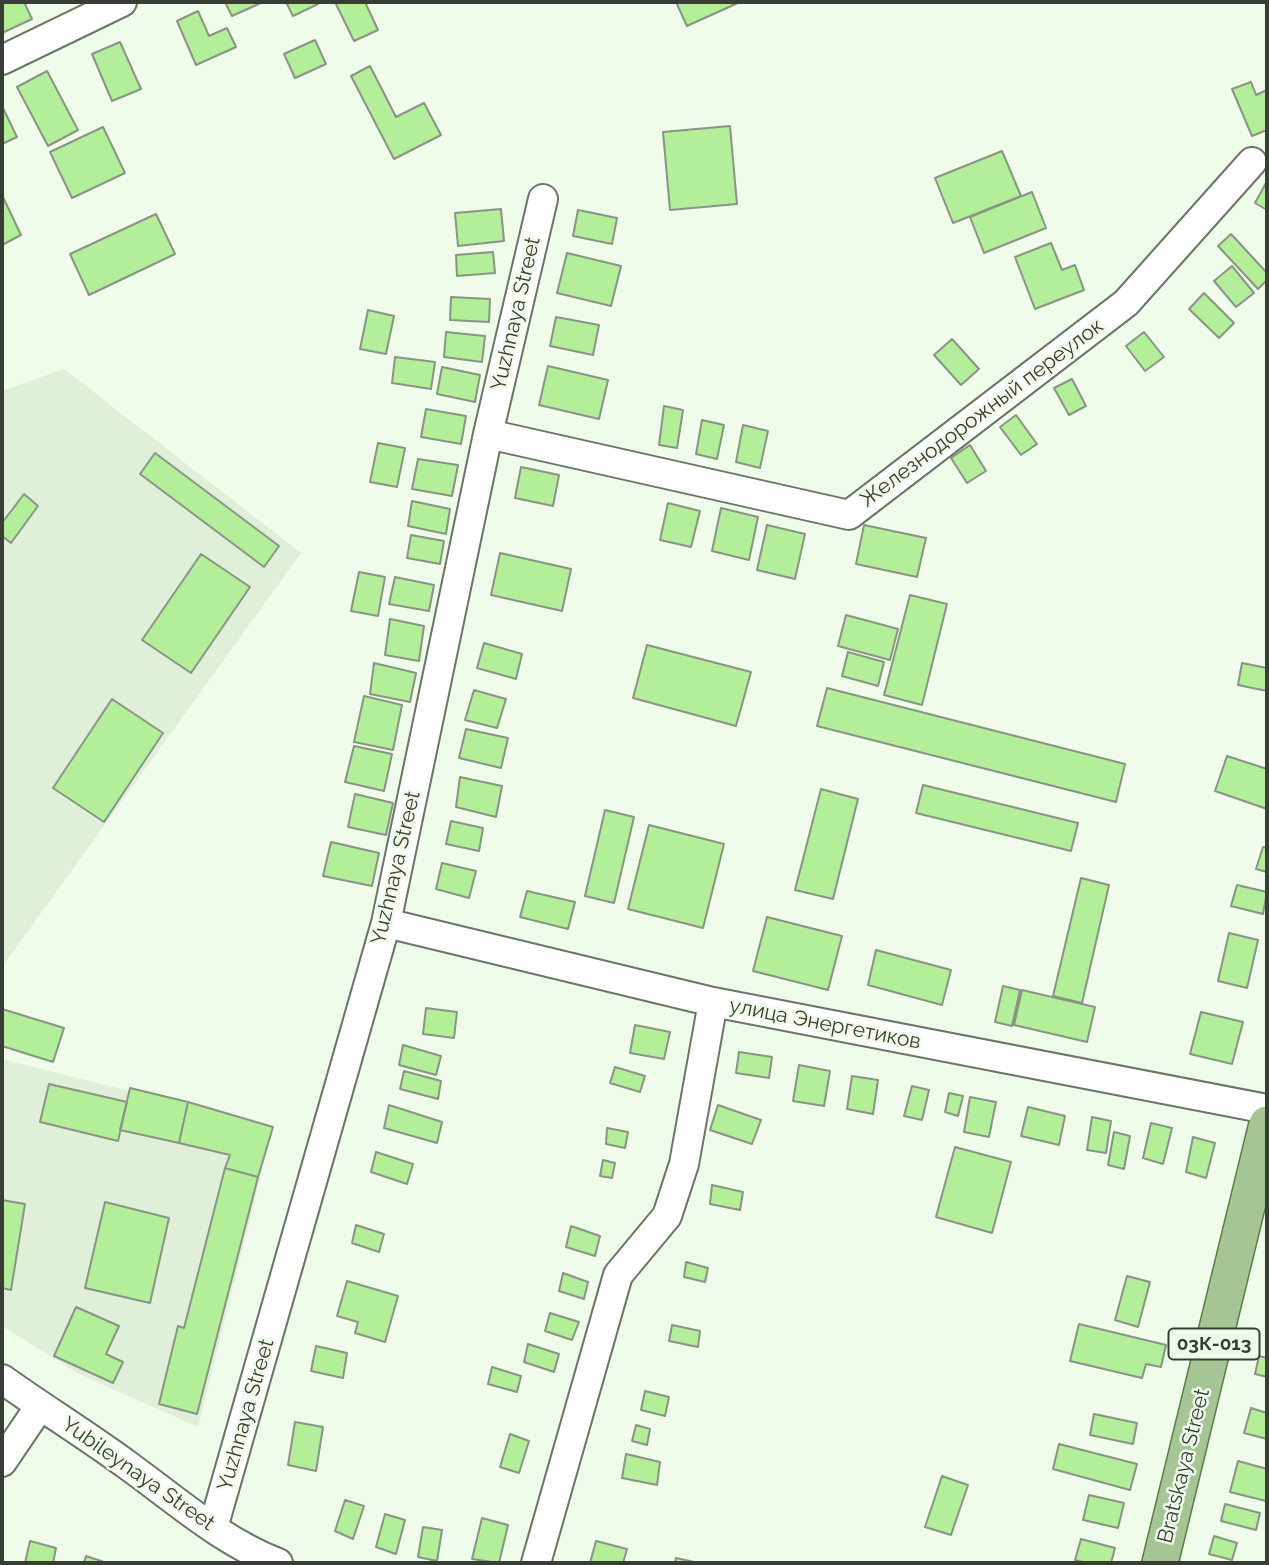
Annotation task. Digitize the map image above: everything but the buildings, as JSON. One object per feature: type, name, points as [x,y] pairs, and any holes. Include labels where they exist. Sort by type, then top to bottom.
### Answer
[{"type":"main road","name":"Bratskaya Street","points":[[1160,1563],[1267,1124]]},
{"type":"street","points":[[2,60],[122,2]]},
{"type":"street","name":"Железнодорожный переулок","points":[[488,434],[849,515],[1126,303],[1252,162]]},
{"type":"street","name":"Yuzhnaya Street","points":[[213,1528],[386,923],[488,434],[543,199]]},
{"type":"street","name":"улица Энергетиков","points":[[386,923],[713,1003],[1267,1109]]},
{"type":"street","points":[[536,1563],[618,1275],[667,1216],[684,1164],[713,1003]]},
{"type":"street","name":"Yubileynaya Street","points":[[2,1379],[128,1465],[213,1528],[262,1557],[278,1563]]},
{"type":"street","points":[[2,1462],[40,1406]]},
{"type":"shaded area","points":[[64,369],[301,553],[2,967],[2,391]]},
{"type":"shaded area","points":[[2,1059],[273,1127],[198,1427],[79,1374],[2,1326]]}]
